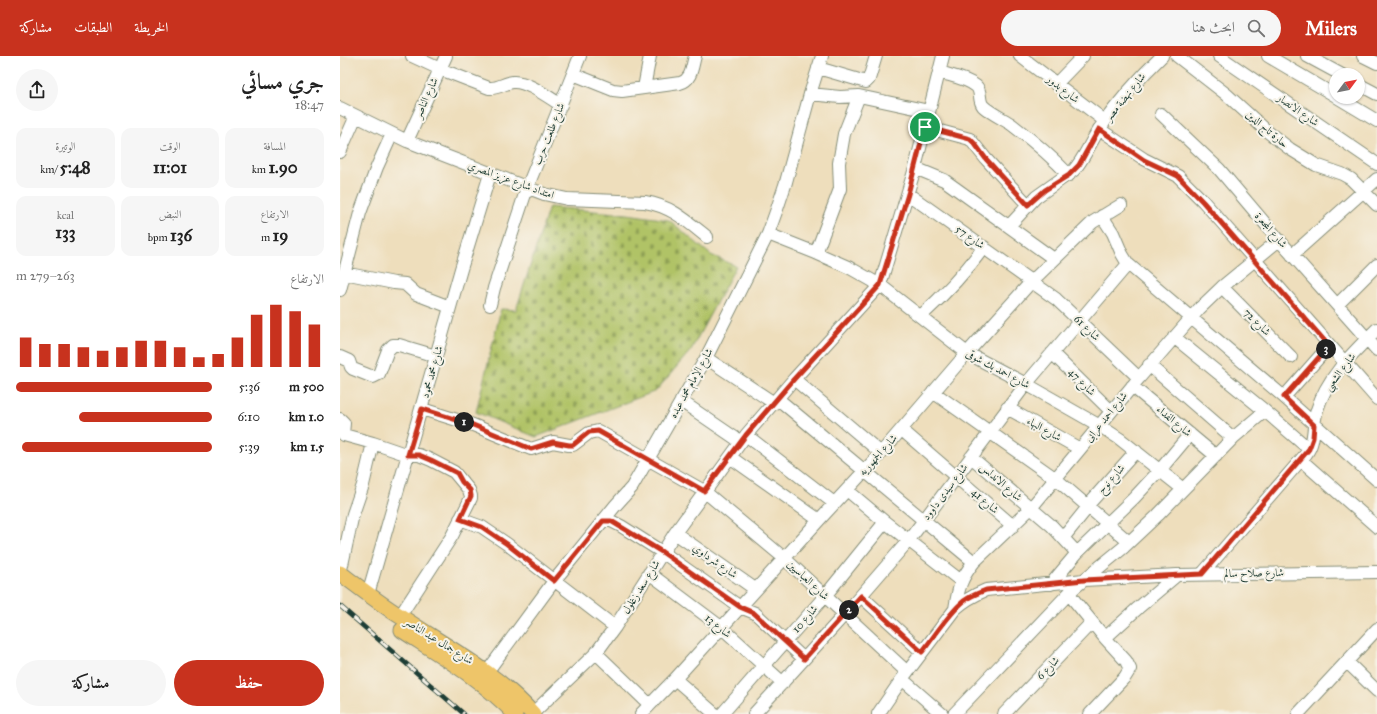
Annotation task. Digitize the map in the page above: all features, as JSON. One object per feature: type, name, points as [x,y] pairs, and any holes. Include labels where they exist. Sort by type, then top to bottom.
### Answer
[{"type":"main road","name":"شارع جمال عبد الناصر","points":[[340,573],[400,616],[487,672],[518,698],[533,714]]},
{"type":"main road","name":"شارع جمال عبد الناصر","points":[[340,585],[394,625],[474,677],[515,714]]},
{"type":"street","points":[[412,56],[488,88],[495,88],[507,83],[523,83],[561,104]]},
{"type":"street","name":"شارع الناصر","points":[[407,141],[446,56]]},
{"type":"street","name":"شارع طلعت حرب","points":[[490,305],[494,288],[527,188],[580,56]]},
{"type":"street","points":[[644,88],[650,56]]},
{"type":"street","points":[[573,74],[613,90],[622,91],[680,83],[687,81],[695,56]]},
{"type":"street","points":[[820,59],[864,82],[868,81],[876,56]]},
{"type":"street","name":"شارع سعد زغلول","points":[[533,714],[596,653],[615,627],[675,533],[704,491],[744,438],[794,379],[880,285],[908,194],[943,56]]},
{"type":"street","name":"شارع بدور","points":[[1020,56],[1056,84],[1144,160],[1178,176],[1203,202],[1377,399]]},
{"type":"street","points":[[1056,84],[1083,56]]},
{"type":"street","name":"شارع نهضة مصر","points":[[1009,226],[1028,205],[1045,190],[1069,175],[1079,165],[1102,125],[1127,91],[1162,56]]},
{"type":"street","name":"حارة تاج الدين","points":[[1177,56],[1226,94],[1268,132],[1316,165],[1342,174],[1351,179],[1377,205]]},
{"type":"street","name":"شارع الانصار","points":[[1219,56],[1377,164]]},
{"type":"street","points":[[1268,56],[1329,93]]},
{"type":"street","points":[[1307,56],[1329,68]]},
{"type":"street","points":[[1363,56],[1377,63]]},
{"type":"street","name":"شارع الإمام محمد عبده","points":[[487,672],[554,581],[632,487],[706,358],[768,234],[786,182],[820,59]]},
{"type":"street","points":[[939,72],[967,81],[978,87],[982,105],[1003,118],[1034,142],[1069,175]]},
{"type":"street","points":[[1365,88],[1377,94]]},
{"type":"street","points":[[810,94],[840,97],[859,96],[929,111]]},
{"type":"street","points":[[816,253],[840,189],[840,163],[844,134],[859,96]]},
{"type":"street","points":[[1348,104],[1377,121]]},
{"type":"street","name":"امتداد شارع عزيز المصري","points":[[340,108],[407,141],[544,194],[567,199],[645,202],[656,204],[676,213],[707,237]]},
{"type":"street","name":"شارع المجعرة","points":[[1161,114],[1219,169],[1292,255],[1377,350]]},
{"type":"street","points":[[340,150],[356,116]]},
{"type":"street","points":[[925,127],[970,139],[1028,205]]},
{"type":"street","points":[[340,290],[360,213],[377,167],[392,134]]},
{"type":"street","points":[[915,168],[944,180],[1054,259]]},
{"type":"street","name":"شارع محمد محمود","points":[[368,594],[450,307],[490,174]]},
{"type":"street","points":[[1292,255],[1377,179]]},
{"type":"street","name":"شارع 57","points":[[908,194],[1032,281]]},
{"type":"street","name":"شارع الجمهوريه","points":[[646,710],[675,680],[755,589],[902,430],[967,353],[1032,281],[1084,229],[1121,205]]},
{"type":"street","points":[[1102,216],[1113,232],[1128,264],[1284,397],[1377,480]]},
{"type":"street","name":"شارع احمد بك شوقى","points":[[768,234],[850,268],[880,285],[967,353],[1026,384],[1100,426],[1136,451],[1183,489]]},
{"type":"street","name":"شارع احمد عرابى","points":[[955,609],[957,592],[966,571],[1031,508],[1149,365],[1191,318],[1222,286],[1279,240]]},
{"type":"street","points":[[921,316],[947,292],[968,269],[984,247]]},
{"type":"street","name":"شارع سيدى داوود","points":[[754,714],[845,614],[909,540],[1026,384],[1128,264]]},
{"type":"street","points":[[1337,305],[1377,265]]},
{"type":"street","points":[[344,273],[394,283],[401,283],[421,297],[450,307]]},
{"type":"street","name":"شارع 61","points":[[1032,281],[1056,299],[1080,321],[1135,382]]},
{"type":"street","name":"شارع 72","points":[[1222,286],[1291,357]]},
{"type":"street","name":"شارع الشعبى","points":[[1202,574],[1309,449],[1313,438],[1314,425],[1321,399],[1327,387],[1344,363],[1377,329]]},
{"type":"street","points":[[1174,337],[1309,449]]},
{"type":"street","points":[[340,358],[349,361],[350,366],[353,369],[373,377],[379,374],[388,350],[393,345],[399,345],[436,356]]},
{"type":"street","points":[[1284,397],[1329,346]]},
{"type":"street","name":"شارع 47","points":[[1052,353],[1111,411]]},
{"type":"street","points":[[706,358],[774,402],[780,401],[784,404],[974,562]]},
{"type":"street","points":[[1149,365],[1233,438]]},
{"type":"street","points":[[794,379],[881,453]]},
{"type":"street","name":"شارع الفداء","points":[[1135,382],[1190,434],[1216,456]]},
{"type":"street","points":[[934,392],[1056,479],[1129,542]]},
{"type":"street","points":[[681,401],[744,438],[834,503]]},
{"type":"street","name":"شارع البهاء","points":[[1007,408],[1080,449]]},
{"type":"street","name":"شارع العباسيين","points":[[422,409],[473,425],[531,449],[553,442],[573,445],[589,432],[598,431],[704,491],[784,558],[845,614],[942,714]]},
{"type":"street","points":[[954,714],[1069,594],[1129,542],[1233,438],[1265,411]]},
{"type":"street","points":[[340,419],[344,423],[344,436],[373,443],[408,455],[419,455],[425,457],[457,473],[462,482],[470,490],[471,496],[452,536],[400,616]]},
{"type":"street","name":"شارع 41","points":[[902,430],[1013,526]]},
{"type":"street","points":[[1051,584],[1077,553],[1160,470],[1190,434]]},
{"type":"street","points":[[340,573],[353,514],[363,485],[373,443]]},
{"type":"street","name":"شارع نوح","points":[[1063,538],[1136,451]]},
{"type":"street","points":[[730,457],[819,520]]},
{"type":"street","name":"شارع الاندلس","points":[[971,457],[1052,526],[1077,553]]},
{"type":"street","points":[[1301,460],[1377,527]]},
{"type":"street","points":[[847,490],[885,522],[961,581]]},
{"type":"street","points":[[460,519],[482,527],[507,544],[615,627]]},
{"type":"street","points":[[603,521],[611,521],[621,526],[662,552],[740,607],[754,613],[804,659]]},
{"type":"street","name":"شارع 10","points":[[722,714],[825,596],[885,522]]},
{"type":"street","name":"شارع شرداوي","points":[[675,533],[755,589]]},
{"type":"street","name":"شارع صلاح سالم","points":[[879,714],[922,652],[955,609],[970,597],[986,590],[1084,580],[1177,575],[1377,572]]},
{"type":"street","name":"شارع 13","points":[[649,573],[721,627],[782,683]]},
{"type":"street","points":[[1106,638],[1138,608],[1177,575]]},
{"type":"street","points":[[1069,594],[1126,662],[1130,669],[1125,677],[1090,714]]},
{"type":"street","points":[[861,596],[922,652]]},
{"type":"street","name":"شارع 6","points":[[1004,714],[1092,622]]},
{"type":"street","points":[[1298,714],[1377,629]]},
{"type":"street","points":[[596,653],[646,710]]},
{"type":"street","points":[[1347,662],[1377,691]]},
{"type":"street","points":[[675,680],[715,714]]},
{"type":"green space","points":[[549,207],[627,214],[669,220],[711,255],[736,266],[691,350],[656,391],[536,437],[476,412],[501,309],[516,310]]},
{"type":"railway","points":[[340,606],[464,714]]},
{"type":"route","points":[[925,127],[970,139],[1028,205],[1045,190],[1069,175],[1079,165],[1099,129],[1144,160],[1178,176],[1203,202],[1329,346],[1284,397],[1314,425],[1312,444],[1301,460],[1202,574],[1084,580],[986,590],[964,600],[955,609],[922,652],[861,596],[804,659],[754,613],[740,607],[662,552],[611,521],[603,521],[554,581],[507,544],[482,527],[460,519],[471,498],[471,493],[457,473],[419,455],[408,455],[422,409],[473,425],[531,449],[553,442],[573,445],[589,432],[598,431],[704,491],[746,435],[794,379],[880,285],[908,194],[925,127]]}]
